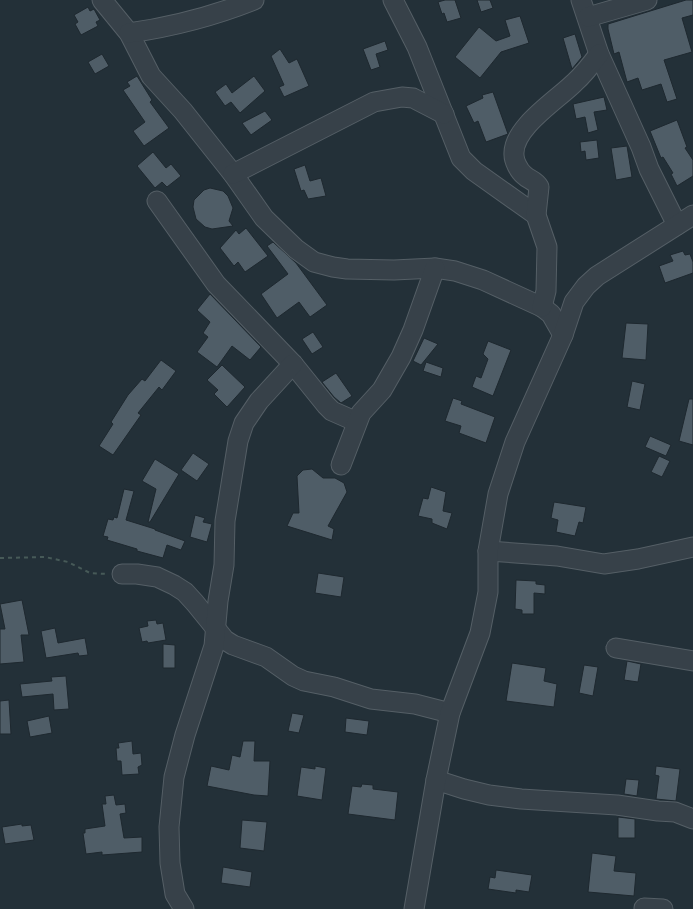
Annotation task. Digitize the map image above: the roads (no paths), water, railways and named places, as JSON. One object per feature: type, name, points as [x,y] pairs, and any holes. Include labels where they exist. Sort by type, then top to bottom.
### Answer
[{"type":"street","points":[[102,0],[129,33],[151,76],[233,174],[264,218],[296,249],[314,262],[333,267],[394,270],[435,268],[454,271],[483,280],[542,307],[551,314],[563,335]]},
{"type":"street","points":[[129,33],[156,29],[218,13],[254,0]]},
{"type":"street","points":[[394,0],[465,163],[536,215]]},
{"type":"street","points":[[647,0],[584,9],[599,54],[649,169],[677,225]]},
{"type":"street","points":[[542,307],[546,291],[546,247],[536,215],[539,186],[524,176],[518,167],[514,155],[516,142],[524,128],[586,72],[599,54]]},
{"type":"street","points":[[233,174],[374,102],[402,96],[413,98],[444,114]]},
{"type":"street","points":[[157,201],[216,284],[292,364],[332,410],[357,422]]},
{"type":"street","points":[[414,909],[436,780],[450,712],[480,633],[488,592],[488,551],[498,494],[515,442],[563,335],[574,302],[586,286],[598,276],[693,215]]},
{"type":"street","points":[[341,465],[361,413],[382,390],[401,357],[413,330],[435,268]]},
{"type":"street","points":[[178,904],[170,863],[169,827],[174,777],[185,735],[214,646],[218,601],[224,565],[225,521],[238,441],[244,423],[259,401],[292,364]]},
{"type":"street","points":[[488,551],[557,556],[604,564],[693,547]]},
{"type":"street","points":[[122,574],[157,577],[174,585],[195,603],[225,640],[233,645],[266,656],[293,676],[304,681],[334,687],[371,699],[415,704],[450,712]]},
{"type":"street","points":[[616,648],[693,661]]},
{"type":"street","points":[[436,780],[464,789],[522,800],[617,805],[675,812],[693,819]]},
{"type":"street","points":[[644,908],[663,909]]}]
